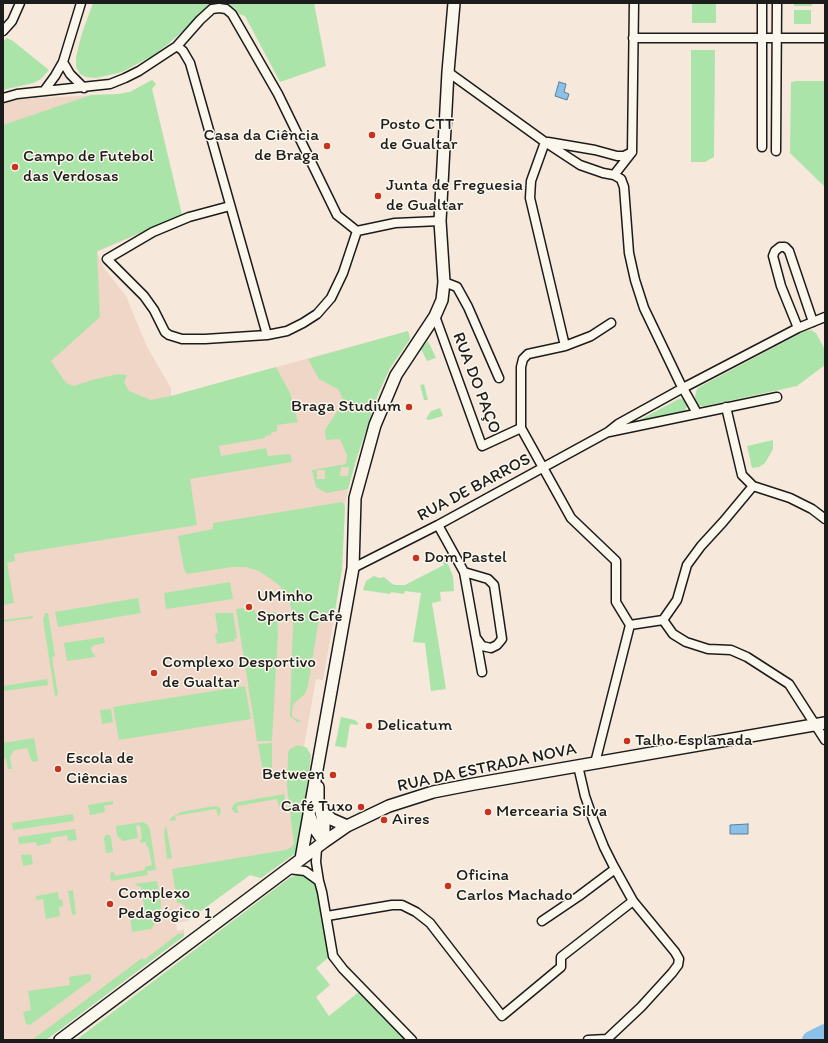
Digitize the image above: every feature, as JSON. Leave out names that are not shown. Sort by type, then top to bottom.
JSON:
[{"type":"street","points":[[3,30],[12,21],[20,3]]},
{"type":"street","points":[[44,92],[64,62],[81,3]]},
{"type":"street","points":[[301,859],[308,814],[318,770],[352,568],[355,498],[375,425],[396,375],[435,316],[442,300],[444,282],[440,221],[448,72],[454,3]]},
{"type":"street","points":[[614,175],[632,152],[634,3]]},
{"type":"street","points":[[762,3],[762,147]]},
{"type":"street","points":[[776,150],[777,3]]},
{"type":"street","points":[[3,98],[17,94],[110,84],[139,71],[177,46],[212,9],[226,9],[232,14],[278,94],[337,215],[357,231]]},
{"type":"street","points":[[633,38],[825,38]]},
{"type":"street","points":[[177,46],[183,51],[190,63],[267,335]]},
{"type":"street","points":[[64,62],[70,74],[84,88]]},
{"type":"street","points":[[448,72],[545,142],[580,165],[614,175],[621,179],[624,187],[629,253],[635,280],[644,308],[683,388],[697,413]]},
{"type":"street","points":[[545,142],[595,150],[617,156],[624,156],[632,152]]},
{"type":"street","points":[[545,142],[531,181],[530,198],[565,346]]},
{"type":"street","points":[[230,206],[189,217],[152,232],[107,259],[144,296],[154,310],[165,332],[169,335],[182,339],[267,335],[287,331],[303,323],[317,314],[331,298],[343,273],[357,231]]},
{"type":"street","points":[[357,231],[395,223],[440,221]]},
{"type":"street","points":[[795,329],[773,256],[775,251],[780,248],[785,247],[789,251],[813,322]]},
{"type":"street","points":[[444,282],[457,287],[468,306],[499,378]]},
{"type":"street","name":"RUA DO PAÇO","points":[[435,316],[482,446],[521,428]]},
{"type":"street","points":[[608,432],[618,424],[683,388],[795,329],[825,317]]},
{"type":"street","points":[[595,763],[630,625],[616,602],[616,561],[571,518],[521,428],[520,367],[523,359],[528,354],[565,346],[591,336],[611,323]]},
{"type":"street","points":[[608,432],[777,397]]},
{"type":"street","points":[[726,407],[742,475],[753,486],[790,498],[812,509],[825,519]]},
{"type":"street","name":"RUA DE BARROS","points":[[352,568],[438,525],[608,432]]},
{"type":"street","points":[[630,625],[663,620],[677,600],[687,565],[701,546],[753,486]]},
{"type":"street","points":[[438,525],[464,572],[482,672]]},
{"type":"street","points":[[464,572],[488,580],[494,585],[502,639],[492,648],[482,646],[476,638]]},
{"type":"street","points":[[663,620],[673,634],[686,642],[708,648],[731,650],[747,657],[789,684],[820,724],[825,740]]},
{"type":"street","name":"RUA DA ESTRADA NOVA","points":[[60,1040],[320,845],[348,826],[389,806],[411,798],[474,784],[820,724]]},
{"type":"street","points":[[578,766],[585,796],[594,822],[615,869],[632,901],[675,952],[679,960],[678,965],[672,973],[641,1007],[607,1039],[588,1040]]},
{"type":"street","points":[[318,770],[318,800],[324,824],[316,862],[327,916],[333,956],[343,969],[412,1040]]},
{"type":"street","points":[[321,808],[331,819],[348,826]]},
{"type":"street","points":[[308,814],[320,845]]},
{"type":"street","points":[[288,869],[305,871],[319,881]]},
{"type":"street","points":[[542,921],[615,869]]},
{"type":"street","points":[[327,916],[392,905],[402,905],[416,912],[430,923],[502,1016],[561,967],[561,957],[632,901]]},
{"type":"shaded area","points":[[152,80],[156,84],[152,89],[182,215],[97,252],[104,268],[126,296],[147,347],[171,388],[171,396],[408,331],[410,339],[390,368],[378,394],[348,489],[345,506],[342,569],[332,629],[323,680],[316,679],[304,746],[311,756],[297,852],[261,878],[250,875],[187,921],[176,923],[177,931],[184,929],[184,936],[46,1040],[3,1040],[3,103],[19,99],[119,94],[130,92]]},
{"type":"green space","points":[[93,3],[220,3],[206,10],[167,45],[152,56],[122,72],[96,78],[86,77],[80,74],[76,67],[76,57],[82,33]]},
{"type":"green space","points":[[226,3],[314,3],[326,66],[280,82],[245,16],[239,14],[235,8]]},
{"type":"green space","points":[[692,3],[716,3],[716,23],[692,23]]},
{"type":"green space","points":[[794,3],[812,3],[812,6],[794,6]]},
{"type":"green space","points":[[794,10],[811,10],[811,24],[794,24]]},
{"type":"green space","points":[[7,38],[13,41],[49,70],[41,79],[33,83],[3,90],[3,41]]},
{"type":"green space","points":[[691,50],[715,50],[714,157],[705,162],[691,162]]},
{"type":"green space","points":[[152,80],[156,84],[152,89],[182,215],[97,251],[100,317],[51,361],[66,383],[74,386],[118,374],[127,375],[124,382],[129,391],[151,400],[171,396],[276,367],[290,393],[298,422],[277,425],[277,431],[271,433],[271,435],[265,436],[265,438],[219,446],[221,456],[266,448],[268,456],[289,454],[292,462],[190,479],[197,525],[14,554],[15,561],[7,563],[14,603],[3,605],[3,125],[91,95],[130,92]]},
{"type":"green space","points":[[825,81],[825,187],[790,153],[791,82]]},
{"type":"green space","points":[[811,330],[816,333],[825,350],[825,365],[797,386],[705,406],[700,406],[697,402],[695,397],[696,392],[701,386],[805,331]]},
{"type":"green space","points":[[408,331],[410,339],[390,368],[378,394],[348,489],[327,493],[316,487],[312,470],[346,464],[347,455],[340,439],[326,440],[325,430],[338,410],[347,410],[339,390],[319,379],[308,359]],"holes":[[[341,467],[349,467],[348,476],[340,476]],[[317,470],[325,470],[325,479],[317,479]]]},
{"type":"green space","points":[[428,341],[436,358],[427,361],[421,349]]},
{"type":"green space","points":[[424,384],[428,400],[424,400],[420,385]]},
{"type":"green space","points":[[679,399],[684,399],[687,402],[687,407],[684,411],[634,423]]},
{"type":"green space","points":[[440,408],[443,416],[429,420],[426,419],[431,411]]},
{"type":"green space","points":[[773,440],[773,449],[765,463],[759,467],[752,468],[747,446]]},
{"type":"green space","points":[[342,502],[345,506],[342,569],[334,616],[320,619],[308,686],[305,694],[294,703],[292,710],[292,716],[301,721],[297,722],[290,716],[293,624],[292,611],[288,598],[280,586],[271,579],[259,571],[246,567],[232,567],[187,574],[184,569],[178,536],[213,529],[213,523]]},
{"type":"green space","points":[[444,555],[453,576],[454,591],[440,592],[441,601],[432,603],[446,689],[431,691],[425,643],[413,642],[421,593],[405,591],[404,594],[391,592],[390,594],[363,590],[366,581],[374,576],[379,578],[384,577],[395,585],[405,585],[444,565],[440,557]]},
{"type":"green space","points":[[230,582],[233,599],[166,609],[164,593]]},
{"type":"green space","points":[[138,598],[141,613],[58,627],[55,612]]},
{"type":"green space","points":[[244,608],[245,612],[255,610],[255,613],[276,612],[277,615],[278,633],[272,741],[257,741],[236,609]]},
{"type":"green space","points":[[45,613],[48,613],[55,656],[52,657],[58,695],[55,696],[43,620]]},
{"type":"green space","points":[[215,613],[233,613],[237,638],[234,639],[235,641],[217,644],[215,634],[218,633]]},
{"type":"green space","points":[[33,616],[33,618],[3,622],[3,620]]},
{"type":"green space","points":[[104,637],[105,643],[94,645],[91,648],[95,657],[67,661],[64,643]]},
{"type":"green space","points":[[47,679],[48,685],[3,691],[3,686]]},
{"type":"green space","points":[[245,686],[251,719],[119,740],[113,707]]},
{"type":"green space","points":[[111,709],[113,722],[102,724],[100,710]]},
{"type":"green space","points":[[341,717],[355,720],[358,723],[358,725],[350,724],[346,748],[335,746]]},
{"type":"green space","points":[[34,738],[38,761],[32,762],[27,748],[15,750],[10,756],[12,769],[8,769],[6,759],[3,759],[3,743]]},
{"type":"green space","points":[[272,743],[272,771],[270,774],[264,776],[258,744]]},
{"type":"green space","points":[[298,745],[307,748],[311,756],[297,852],[261,878],[250,875],[187,921],[185,906],[177,903],[172,869],[285,850],[294,844],[287,786],[288,753],[290,749]]},
{"type":"green space","points":[[284,794],[286,805],[279,806],[277,799],[237,806],[238,813],[235,813],[232,809],[233,805],[238,802]]},
{"type":"green space","points":[[113,801],[113,804],[104,806],[105,812],[90,815],[88,805]]},
{"type":"green space","points":[[215,806],[219,807],[221,810],[218,816],[216,809],[175,816],[176,820],[169,821],[172,817],[181,812]]},
{"type":"green space","points":[[73,814],[74,821],[13,830],[12,823]]},
{"type":"green space","points":[[143,822],[148,825],[150,830],[156,870],[147,871],[148,875],[111,881],[110,873],[114,872],[115,876],[145,870],[145,867],[152,865],[148,846],[146,846],[146,842],[141,843],[140,840],[142,839],[140,825],[136,826],[138,838],[123,841],[117,836],[116,826]]},
{"type":"green space","points":[[166,825],[172,858],[167,859],[164,832]]},
{"type":"green space","points":[[75,829],[77,840],[68,841],[67,835],[51,838],[51,843],[37,846],[36,842],[19,844],[18,837]]},
{"type":"green space","points":[[106,835],[111,837],[113,852],[106,853],[104,838]]},
{"type":"green space","points":[[31,854],[33,864],[23,866],[21,855]]},
{"type":"green space","points":[[300,875],[308,877],[318,885],[329,957],[316,968],[330,985],[316,997],[329,1016],[360,991],[407,1040],[76,1040],[288,879]]},
{"type":"green space","points":[[157,881],[161,903],[160,913],[156,922],[151,929],[132,932],[130,915],[138,914],[139,910],[144,905],[141,887],[134,884]]},
{"type":"green space","points":[[73,890],[76,914],[72,915],[68,891]]},
{"type":"green space","points":[[58,892],[59,900],[62,899],[63,906],[59,907],[60,916],[46,919],[43,899],[36,900],[36,896]]},
{"type":"green space","points":[[184,933],[184,936],[46,1040],[32,1040],[142,958],[144,960],[178,934]]},
{"type":"green space","points":[[87,974],[91,975],[91,980],[30,1025],[26,1024],[23,1012],[31,1010],[28,991],[70,985],[69,977]]},
{"type":"water","points":[[559,82],[566,84],[564,92],[569,94],[567,100],[555,96]]},
{"type":"water","points":[[748,824],[748,834],[730,834],[730,825]]},
{"type":"waterway","points":[[811,1040],[825,1033]]},
{"type":"place","name":"Posto CTT de Gualtar","points":[[372,135]]},
{"type":"place","name":"Casa da Ciência de Braga","points":[[327,146]]},
{"type":"place","name":"Campo de Futebol das Verdosas","points":[[15,167]]},
{"type":"place","name":"Junta de Freguesia de Gualtar","points":[[378,196]]},
{"type":"place","name":"Braga Studium","points":[[409,407]]},
{"type":"place","name":"Dom Pastel","points":[[416,558]]},
{"type":"place","name":"UMinho Sports Cafe","points":[[249,607]]},
{"type":"place","name":"Complexo Desportivo de Gualtar","points":[[154,673]]},
{"type":"place","name":"Delicatum","points":[[369,726]]},
{"type":"place","name":"Talho Esplanada","points":[[627,741]]},
{"type":"place","name":"Escola de Ciências","points":[[58,769]]},
{"type":"place","name":"Between","points":[[333,775]]},
{"type":"place","name":"Café Tuxo","points":[[361,807]]},
{"type":"place","name":"Mercearia Silva","points":[[488,812]]},
{"type":"place","name":"Aires","points":[[384,820]]},
{"type":"place","name":"Oficina Carlos Machado","points":[[448,886]]},
{"type":"place","name":"Complexo Pedagógico 1","points":[[110,904]]}]
